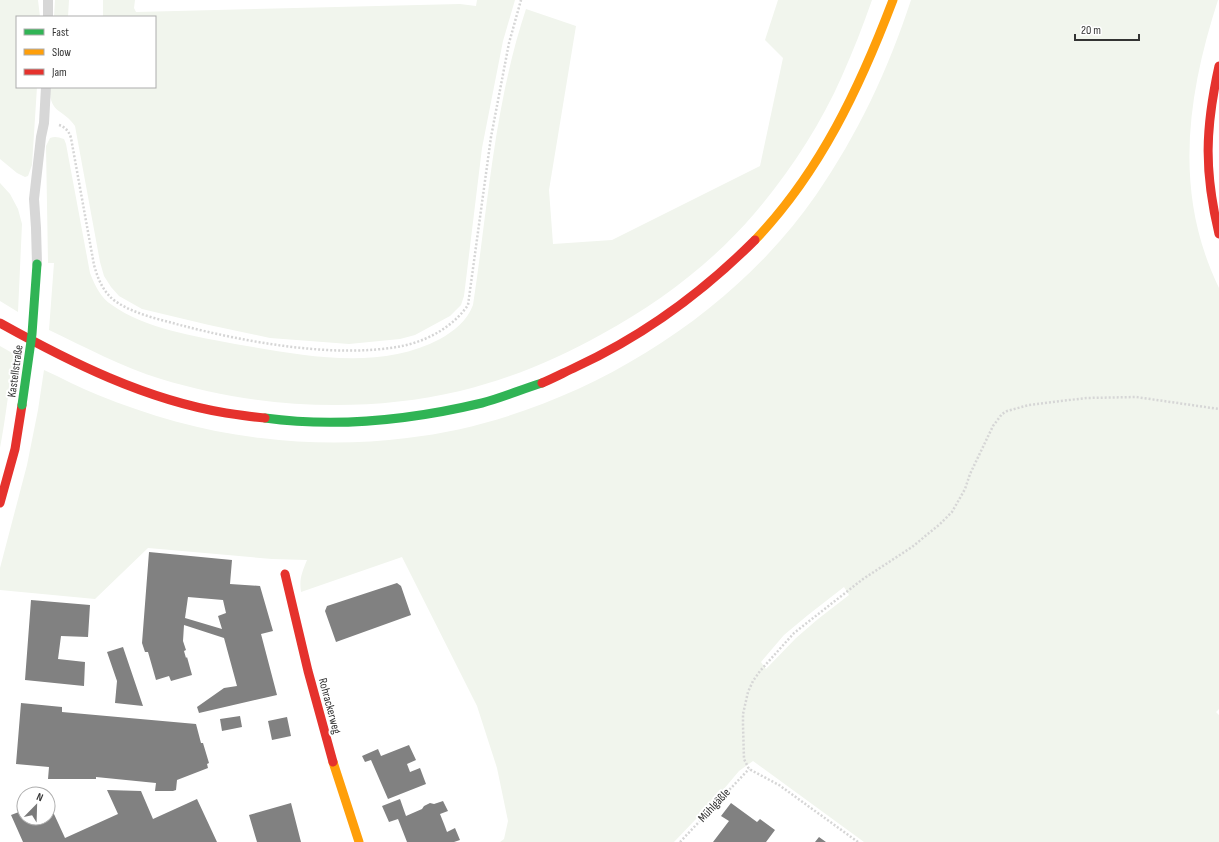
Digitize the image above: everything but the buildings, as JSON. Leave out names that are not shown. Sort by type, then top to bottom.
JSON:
[{"type":"main road","points":[[0,323],[52,352],[102,375],[145,392],[227,414],[268,420],[344,423],[427,416],[496,399],[532,388],[604,355],[663,320],[724,270],[756,239],[793,195],[829,140],[862,78],[893,0]]},
{"type":"main road","points":[[1219,66],[1206,142],[1208,186],[1212,209],[1219,234]]},
{"type":"main road","name":"Kastellstraße","points":[[0,503],[15,448],[28,367],[36,305],[37,264]]},
{"type":"main road","name":"Rohrackerweg","points":[[285,574],[308,671],[334,768],[359,842]]},
{"type":"lane","points":[[48,0],[48,16]]},
{"type":"lane","points":[[37,264],[34,199],[44,123],[46,88]]},
{"type":"path","points":[[44,123],[59,125],[64,127],[69,132],[94,265],[98,279],[105,291],[114,300],[124,306],[151,318],[206,332],[284,345],[334,350],[356,350],[387,348],[415,342],[446,327],[458,317],[468,305],[490,137],[509,43],[521,0]]},
{"type":"path","points":[[858,842],[779,785],[748,768],[744,759],[742,725],[743,714],[748,692],[760,671],[794,632],[863,579],[912,547],[952,512],[965,489],[970,474],[993,426],[1002,414],[1029,405],[1086,398],[1136,397],[1219,409]]},
{"type":"path","name":"Mühlgäßle","points":[[680,842],[748,768]]},
{"type":"shaded area","points":[[0,0],[38,0],[40,16],[16,16],[16,88],[37,88],[32,165],[28,176],[25,177],[17,173],[0,159]]},
{"type":"shaded area","points":[[55,0],[69,0],[68,16],[54,16]]},
{"type":"shaded area","points":[[103,0],[135,0],[134,8],[136,12],[460,4],[476,6],[477,0],[515,0],[503,41],[482,148],[464,296],[461,305],[450,316],[415,335],[400,339],[349,344],[270,338],[142,309],[119,296],[104,276],[100,262],[75,126],[54,106],[50,96],[50,88],[156,88],[156,16],[103,16]]},
{"type":"shaded area","points":[[778,0],[872,0],[842,76],[814,131],[791,166],[767,198],[738,232],[721,249],[684,281],[644,309],[585,343],[550,360],[497,381],[460,391],[423,398],[385,403],[348,405],[272,402],[197,389],[161,379],[118,363],[49,330],[54,263],[48,263],[46,146],[50,138],[57,137],[64,139],[66,144],[90,273],[99,291],[112,305],[125,313],[155,326],[235,344],[312,356],[339,358],[365,358],[391,355],[416,349],[445,336],[464,321],[473,305],[499,119],[515,45],[526,9],[576,26],[549,190],[553,244],[612,240],[760,166],[783,58],[765,40]]},
{"type":"shaded area","points":[[911,0],[1218,0],[1207,36],[1193,108],[1190,144],[1190,180],[1195,216],[1204,252],[1219,288],[1219,709],[1216,712],[1219,715],[1219,842],[864,842],[753,761],[739,771],[718,796],[674,842],[500,842],[504,839],[508,821],[497,768],[477,706],[402,557],[301,592],[300,587],[302,572],[307,560],[272,559],[148,548],[95,599],[0,590],[0,568],[27,465],[44,370],[98,395],[138,410],[178,422],[219,432],[279,440],[352,442],[407,438],[466,428],[525,411],[582,387],[637,358],[689,324],[737,285],[779,242],[816,195],[831,172],[871,101],[902,26]],"holes":[[[844,587],[849,595],[796,638],[766,669],[761,662],[784,635]]]},
{"type":"shaded area","points":[[0,183],[10,194],[18,209],[22,224],[18,312],[0,301]]},
{"type":"shaded area","points":[[0,346],[14,354],[0,448]]},
{"type":"traffic: fast","points":[[22,405],[32,334],[37,264]]},
{"type":"traffic: fast","points":[[265,418],[320,422],[374,421],[401,418],[482,403],[542,383]]},
{"type":"traffic: slow","points":[[755,240],[778,214],[819,157],[867,65],[893,0]]},
{"type":"traffic: slow","points":[[333,762],[359,842]]},
{"type":"traffic: jam","points":[[1219,66],[1211,110],[1208,150],[1211,190],[1219,234]]},
{"type":"traffic: jam","points":[[542,383],[601,355],[648,327],[693,295],[755,240]]},
{"type":"traffic: jam","points":[[0,323],[81,365],[138,389],[196,407],[250,417],[265,418]]},
{"type":"traffic: jam","points":[[0,503],[15,449],[22,405]]},
{"type":"traffic: jam","points":[[285,574],[308,671],[333,762]]}]
